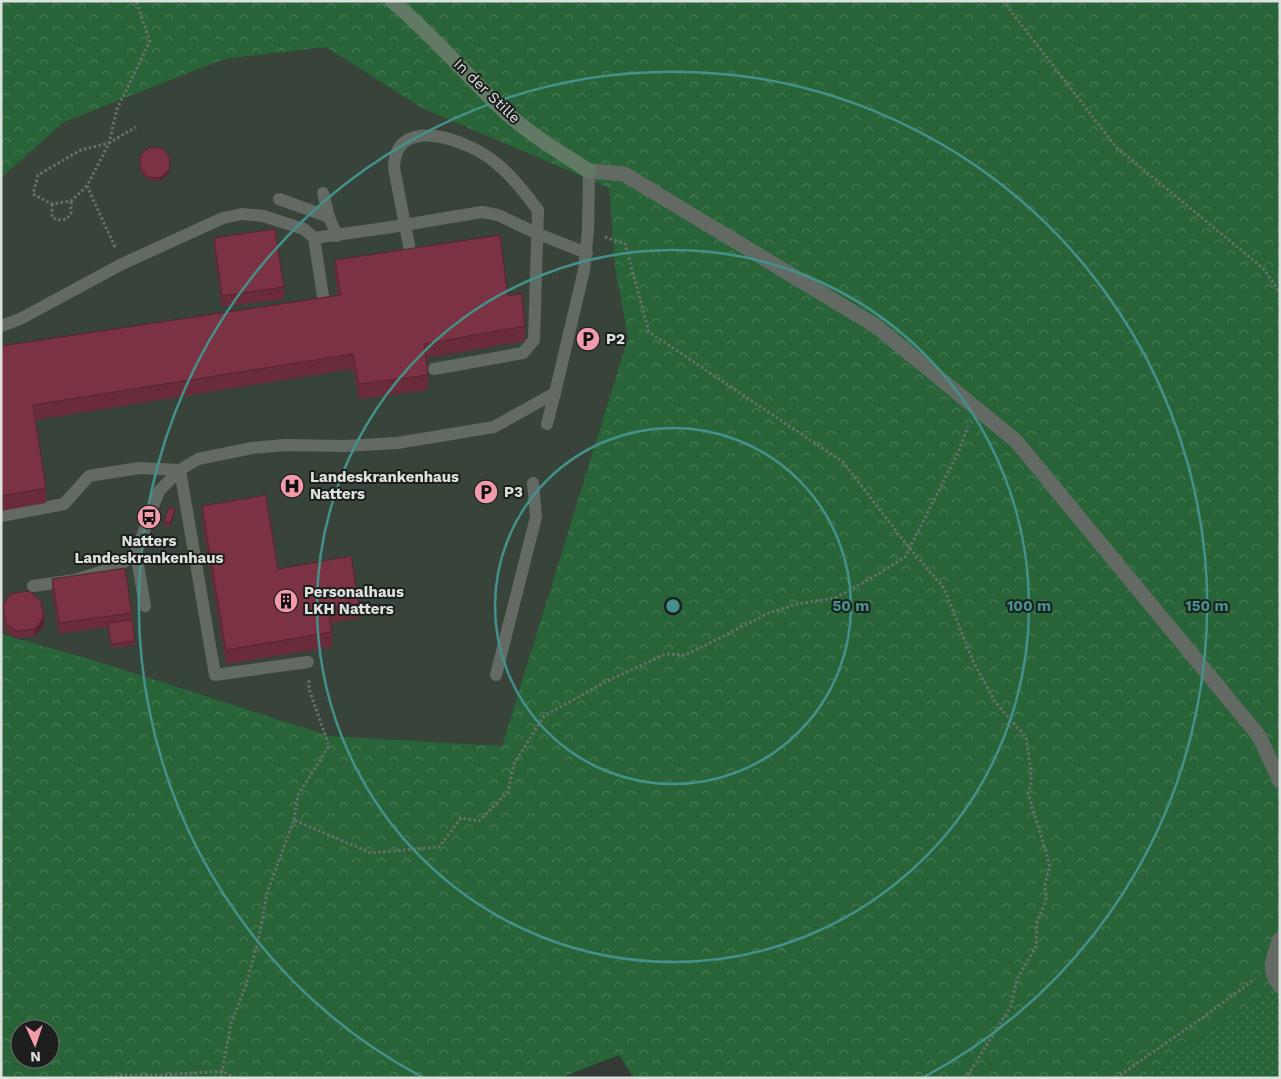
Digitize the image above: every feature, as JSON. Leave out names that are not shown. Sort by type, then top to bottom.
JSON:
[{"type":"street","name":"In der Stille","points":[[392,1],[435,38],[503,110],[530,133],[589,171]]},
{"type":"street","points":[[589,171],[624,174],[876,326],[1016,441],[1259,736],[1280,781]]},
{"type":"street","points":[[1280,939],[1271,965],[1275,981],[1280,986]]},
{"type":"lane","points":[[411,256],[394,161],[402,145],[416,137],[436,136],[476,149],[496,163],[518,185],[538,210],[534,340],[523,353],[434,369]]},
{"type":"lane","points":[[547,424],[587,253],[589,171]]},
{"type":"lane","points":[[322,193],[329,217],[338,236]]},
{"type":"lane","points":[[279,199],[329,217]]},
{"type":"lane","points":[[314,238],[392,228],[482,212],[498,215],[538,234],[587,253]]},
{"type":"lane","points":[[1,326],[20,319],[122,264],[223,218],[242,214],[263,216],[304,229],[314,238],[323,296]]},
{"type":"lane","points":[[145,606],[136,553],[159,491],[180,470],[198,459],[252,448],[285,445],[344,446],[397,442],[494,427],[555,393]]},
{"type":"lane","points":[[1,516],[64,504],[89,476],[139,468],[180,470]]},
{"type":"lane","points":[[180,470],[216,675],[308,662]]},
{"type":"lane","points":[[496,675],[536,516],[533,483]]},
{"type":"lane","points":[[33,586],[76,580],[119,566],[136,553]]},
{"type":"path","points":[[136,1],[150,41],[117,110],[109,143],[88,186],[71,201],[52,204],[33,194],[38,176],[81,150],[109,143],[136,127]]},
{"type":"path","points":[[1003,1],[1116,147],[1264,269],[1280,294]]},
{"type":"path","points":[[88,186],[122,264]]},
{"type":"path","points":[[52,204],[52,217],[57,220],[67,219],[70,213],[71,201]]},
{"type":"path","points":[[588,232],[626,244],[649,332],[843,462],[910,549],[944,588],[973,661],[995,702],[1026,738],[1032,772],[1028,793],[1050,866],[1045,884],[1046,901],[1037,921],[1036,947],[1017,979],[1011,1006],[966,1078]]},
{"type":"path","points":[[294,820],[371,853],[439,847],[461,818],[479,821],[508,792],[514,764],[544,716],[607,681],[666,654],[686,655],[769,613],[798,604],[835,598],[870,580],[905,558],[958,453],[975,407]]},
{"type":"path","points":[[221,1078],[231,1023],[245,988],[258,942],[267,893],[294,820],[298,795],[329,746],[309,689],[308,662]]},
{"type":"path","points":[[1116,1078],[1202,1018],[1271,965]]},
{"type":"path","points":[[100,1078],[125,1075],[164,1075],[222,1071],[236,1078]]},
{"type":"shaded area","name":"Landeskrankenhaus Natters","points":[[326,47],[422,108],[609,188],[615,267],[628,338],[502,746],[330,736],[99,662],[1,634],[1,178],[64,122],[224,59]]},
{"type":"green space","points":[[1,1],[1280,1],[1280,965],[1265,994],[1142,1078],[634,1078],[619,1055],[560,1078],[1,1078],[1,634],[99,662],[330,736],[502,746],[628,338],[615,267],[609,188],[422,108],[326,47],[224,59],[64,122],[1,178]]},
{"type":"green space","points":[[1280,965],[1280,1078],[1142,1078],[1265,994]]},
{"type":"building","points":[[150,147],[162,148],[170,157],[169,170],[160,178],[148,177],[140,168],[140,155]]},
{"type":"building","points":[[275,229],[284,287],[222,296],[214,238]]},
{"type":"building","points":[[500,235],[508,296],[522,293],[525,326],[424,344],[428,375],[359,384],[353,354],[33,405],[46,488],[1,496],[1,346],[341,295],[335,260]]},
{"type":"building","name":"Personalhaus LKH Natters","points":[[266,495],[278,569],[351,556],[359,604],[328,609],[332,632],[226,650],[202,506]]},
{"type":"building","points":[[169,507],[175,509],[170,523],[164,521]]},
{"type":"building","points":[[125,568],[132,613],[59,623],[52,579]]},
{"type":"building","points":[[29,591],[41,601],[44,617],[35,629],[16,631],[6,623],[3,605],[10,594]]},
{"type":"building","points":[[132,620],[135,641],[111,644],[108,623]]},
{"type":"place","name":"P2","points":[[588,339]]},
{"type":"place","name":"Landeskrankenhaus Natters","points":[[292,486]]},
{"type":"place","name":"P3","points":[[486,492]]},
{"type":"place","name":"Natters Landeskrankenhaus","points":[[149,517]]},
{"type":"place","name":"Personalhaus LKH Natters","points":[[286,601]]}]
